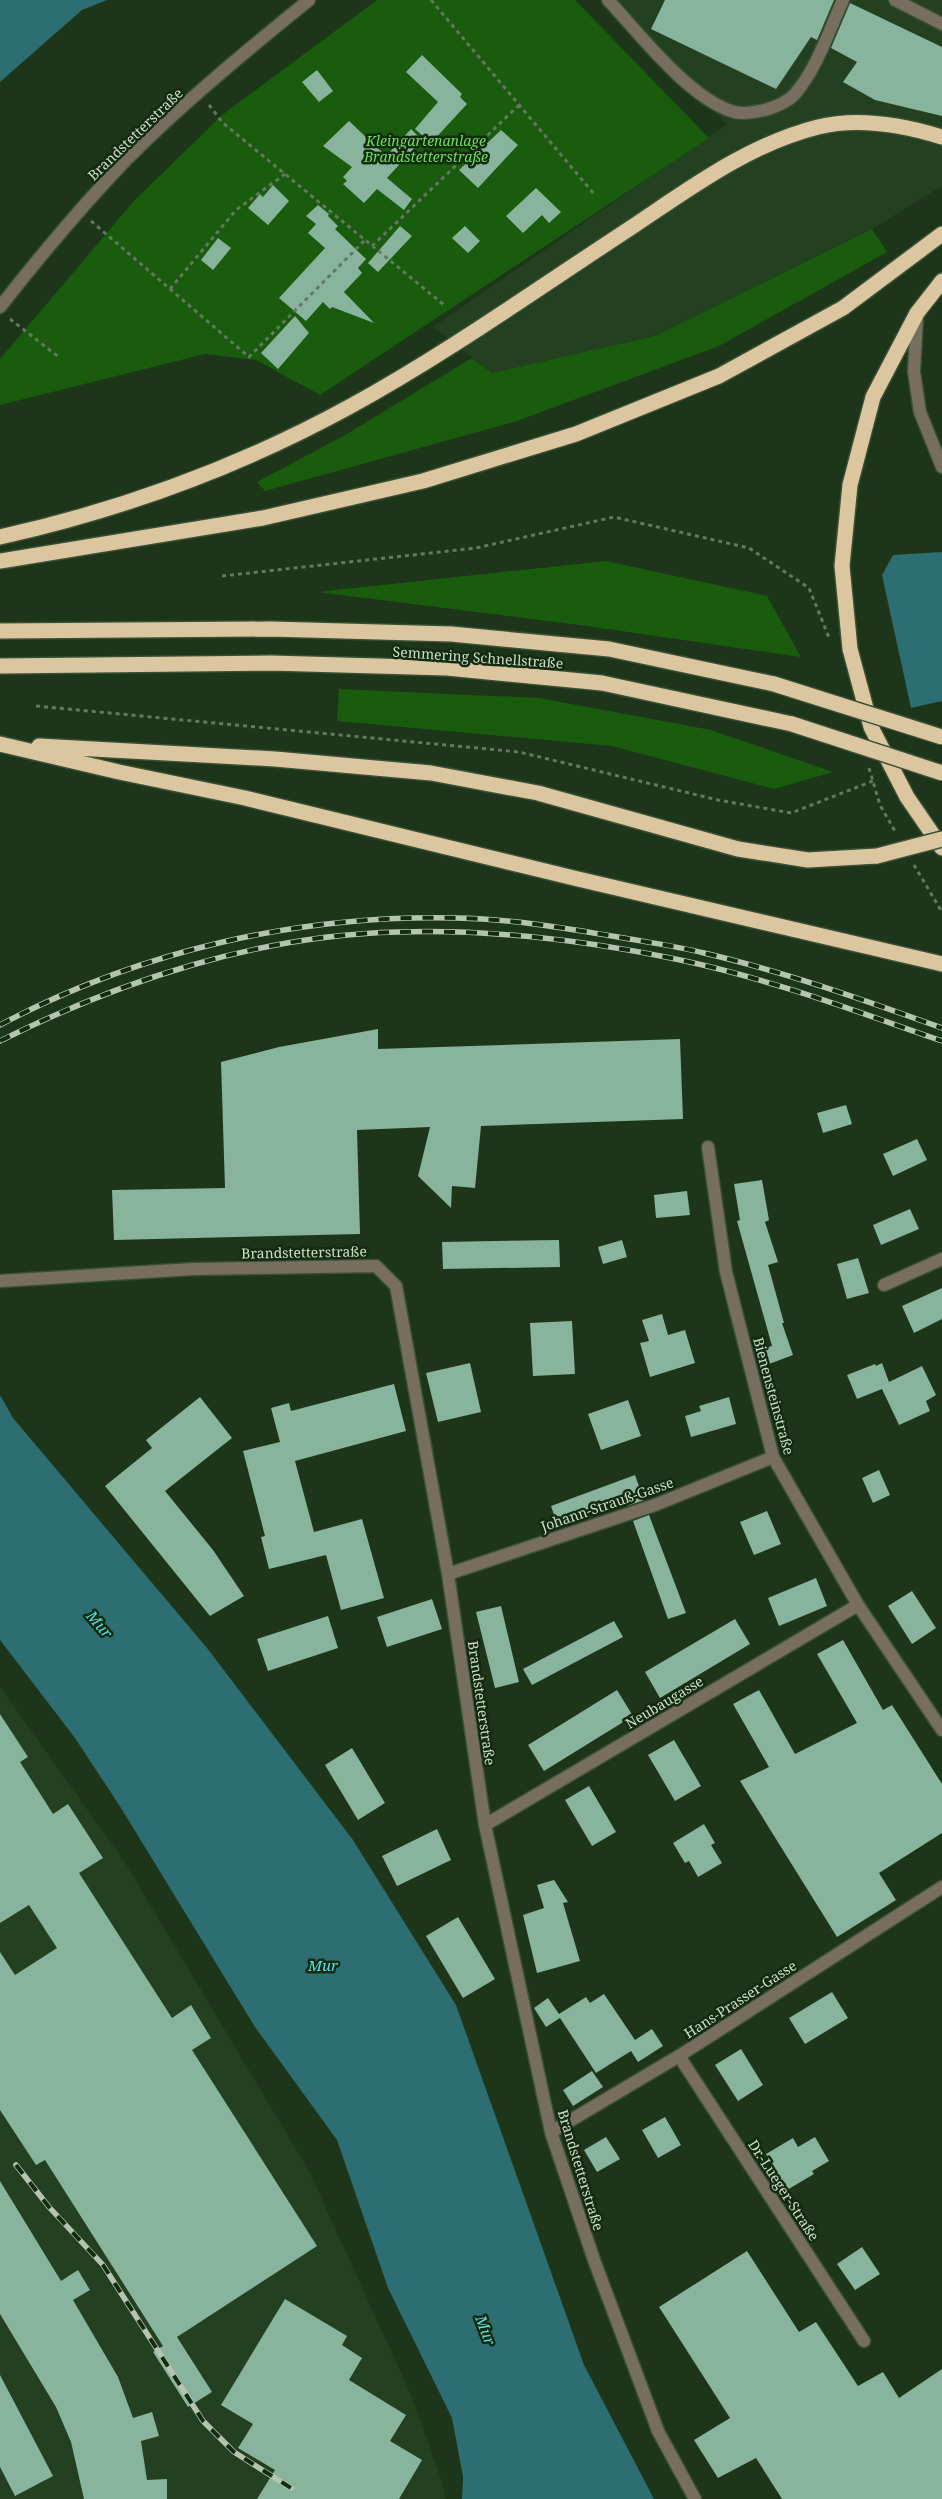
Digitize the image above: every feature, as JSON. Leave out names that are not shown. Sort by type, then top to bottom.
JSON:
[{"type":"highway","points":[[3,536],[116,505],[236,462],[348,408],[422,364],[754,149],[821,126],[855,123],[888,124],[942,137]]},
{"type":"highway","points":[[4,561],[262,518],[423,481],[576,434],[727,371],[843,308],[942,234]]},
{"type":"highway","points":[[942,282],[917,313],[873,398],[850,485],[842,566],[850,649],[871,727],[907,797],[942,848]]},
{"type":"highway","name":"Semmering Schnellstraße","points":[[4,631],[271,628],[451,634],[609,650],[774,684],[942,737]]},
{"type":"highway","name":"Semmering Schnellstraße","points":[[4,666],[271,663],[447,668],[602,683],[792,724],[942,773]]},
{"type":"highway","points":[[0,744],[275,759],[431,773],[538,793],[738,849],[808,860],[877,856],[942,839]]},
{"type":"highway","points":[[0,744],[119,772],[245,798],[578,880],[942,964]]},
{"type":"street","name":"Brandstetterstraße","points":[[4,312],[79,211],[128,159],[238,58],[309,0]]},
{"type":"street","points":[[608,0],[672,69],[707,99],[732,112],[750,113],[779,106],[794,96],[807,77],[843,0]]},
{"type":"street","points":[[895,0],[942,24]]},
{"type":"street","points":[[917,313],[914,372],[920,412],[942,467]]},
{"type":"street","name":"Bienensteinstraße","points":[[708,1147],[726,1272],[773,1457],[858,1605],[942,1730]]},
{"type":"street","points":[[884,1285],[942,1259]]},
{"type":"street","name":"Brandstetterstraße","points":[[0,1281],[193,1269],[376,1266],[396,1286],[448,1574],[485,1825],[551,2132],[594,2260],[658,2432],[695,2499]]},
{"type":"street","name":"Johann-Strauß-Gasse","points":[[448,1574],[655,1505],[773,1457]]},
{"type":"street","name":"Neubaugasse","points":[[485,1825],[858,1605]]},
{"type":"street","name":"Hans-Prasser-Gasse","points":[[551,2132],[679,2056],[942,1888]]},
{"type":"street","name":"Dr.-Lueger-Straße","points":[[679,2056],[864,2341]]},
{"type":"path","points":[[430,0],[594,194]]},
{"type":"path","points":[[200,93],[223,123],[444,305]]},
{"type":"path","points":[[372,246],[519,105]]},
{"type":"path","points":[[170,289],[236,210],[285,174]]},
{"type":"path","points":[[79,211],[249,357],[365,240]]},
{"type":"path","points":[[4,312],[60,358]]},
{"type":"path","points":[[222,576],[476,548],[614,517],[749,548],[809,588],[832,646]]},
{"type":"path","points":[[36,706],[519,752],[718,800],[791,813],[873,781]]},
{"type":"path","points":[[867,763],[880,805],[899,839]]},
{"type":"path","points":[[909,856],[942,912]]},
{"type":"shaded area","points":[[602,0],[942,0],[942,186],[872,229],[655,336],[492,373],[433,327],[727,124]]},
{"type":"shaded area","points":[[0,1687],[126,1864],[309,2171],[412,2397],[442,2482],[445,2499],[0,2499]]},
{"type":"green space","name":"Kleingartenanlage Brandstetterstraße","points":[[377,0],[575,0],[709,138],[320,395],[256,360],[205,354],[0,405],[0,359],[133,202],[222,115]]},
{"type":"green space","points":[[872,229],[887,252],[719,346],[517,421],[265,491],[257,482],[345,435],[472,358],[492,373],[655,336]]},
{"type":"green space","points":[[606,561],[767,596],[801,657],[587,626],[317,592]]},
{"type":"green space","points":[[339,689],[539,698],[711,730],[833,772],[774,789],[612,746],[337,721]]},
{"type":"water","points":[[0,0],[107,0],[82,10],[0,82]]},
{"type":"water","points":[[942,552],[942,701],[911,708],[882,575],[893,555]]},
{"type":"water","name":"Mur","points":[[0,1395],[13,1418],[207,1648],[353,1840],[456,2005],[584,2365],[654,2499],[462,2499],[463,2477],[452,2418],[388,2288],[337,2140],[255,2027],[121,1808],[75,1738],[0,1640]]},
{"type":"building","points":[[665,0],[834,0],[817,40],[811,37],[776,89],[651,29]]},
{"type":"building","points":[[850,3],[942,47],[942,116],[875,100],[843,82],[857,62],[831,48]]},
{"type":"building","points":[[422,55],[462,94],[460,97],[467,104],[431,143],[415,129],[438,102],[406,72]]},
{"type":"building","points":[[317,70],[333,91],[319,102],[302,82]]},
{"type":"building","points":[[349,121],[386,156],[411,129],[422,140],[387,178],[412,199],[404,210],[377,189],[364,203],[343,184],[347,181],[343,177],[352,167],[323,146]]},
{"type":"building","points":[[501,130],[518,145],[478,188],[459,170]]},
{"type":"building","points":[[273,185],[289,201],[268,225],[248,208],[260,194],[263,197]]},
{"type":"building","points":[[536,188],[561,212],[549,223],[542,215],[523,233],[506,216]]},
{"type":"building","points":[[318,205],[329,214],[328,216],[338,226],[335,229],[366,259],[358,268],[362,273],[344,292],[374,323],[332,307],[330,309],[323,302],[306,321],[279,298],[325,248],[308,233],[316,224],[306,216]]},
{"type":"building","points":[[400,226],[412,236],[378,272],[368,263]]},
{"type":"building","points":[[465,226],[480,241],[468,253],[452,238]]},
{"type":"building","points":[[218,238],[231,248],[213,270],[201,260]]},
{"type":"building","points":[[295,316],[309,333],[278,369],[261,353]]},
{"type":"building","points":[[378,1029],[378,1049],[680,1039],[683,1119],[481,1126],[475,1188],[452,1186],[451,1208],[418,1176],[430,1127],[357,1130],[360,1234],[114,1240],[112,1190],[225,1188],[221,1062],[279,1047]]},
{"type":"building","points":[[846,1105],[852,1124],[823,1133],[817,1113]]},
{"type":"building","points":[[917,1139],[927,1160],[893,1176],[883,1154]]},
{"type":"building","points":[[762,1180],[769,1220],[765,1222],[778,1262],[768,1265],[784,1323],[782,1323],[793,1355],[769,1364],[764,1348],[772,1346],[737,1221],[740,1220],[734,1184]]},
{"type":"building","points":[[687,1191],[690,1215],[656,1218],[654,1195]]},
{"type":"building","points":[[910,1209],[919,1229],[881,1245],[873,1225]]},
{"type":"building","points":[[559,1240],[560,1267],[443,1269],[442,1242]]},
{"type":"building","points":[[622,1240],[627,1257],[603,1264],[598,1247]]},
{"type":"building","points":[[858,1258],[869,1293],[847,1299],[837,1264]]},
{"type":"building","points":[[942,1288],[942,1319],[914,1333],[902,1306]]},
{"type":"building","points":[[662,1314],[668,1335],[685,1330],[695,1363],[650,1377],[640,1343],[649,1341],[642,1320]]},
{"type":"building","points":[[572,1321],[575,1374],[533,1376],[530,1323]]},
{"type":"building","points":[[470,1363],[481,1412],[438,1422],[426,1373]]},
{"type":"building","points":[[882,1363],[889,1382],[922,1366],[936,1395],[926,1401],[930,1411],[899,1425],[882,1389],[857,1399],[847,1375]]},
{"type":"building","points":[[394,1384],[406,1431],[295,1461],[314,1532],[362,1519],[384,1598],[341,1610],[326,1555],[269,1569],[261,1537],[265,1536],[243,1451],[280,1442],[271,1408],[289,1403],[291,1411]]},
{"type":"building","points":[[200,1397],[232,1438],[165,1491],[213,1550],[244,1596],[210,1616],[105,1486],[152,1448],[146,1440]]},
{"type":"building","points":[[729,1397],[736,1424],[691,1437],[685,1416],[701,1411],[699,1406]]},
{"type":"building","points":[[628,1400],[641,1436],[601,1450],[588,1414]]},
{"type":"building","points":[[879,1470],[890,1495],[873,1503],[862,1478]]},
{"type":"building","points":[[635,1475],[644,1500],[627,1506],[625,1501],[558,1526],[551,1506]]},
{"type":"building","points":[[767,1511],[781,1544],[754,1555],[740,1522]]},
{"type":"building","points":[[649,1515],[686,1613],[668,1619],[633,1521]]},
{"type":"building","points":[[816,1578],[827,1606],[779,1626],[768,1598]]},
{"type":"building","points":[[912,1591],[936,1628],[912,1644],[888,1606]]},
{"type":"building","points":[[432,1599],[442,1629],[387,1647],[377,1617]]},
{"type":"building","points":[[501,1606],[519,1682],[495,1688],[476,1612]]},
{"type":"building","points":[[328,1616],[338,1648],[268,1671],[257,1639]]},
{"type":"building","points":[[735,1619],[750,1644],[660,1698],[645,1672]]},
{"type":"building","points":[[614,1621],[623,1637],[532,1685],[523,1669]]},
{"type":"building","points":[[843,1640],[883,1710],[892,1705],[942,1784],[942,1833],[879,1873],[896,1900],[837,1937],[740,1781],[769,1767],[733,1704],[759,1690],[795,1754],[857,1723],[817,1654]]},
{"type":"building","points":[[617,1690],[633,1716],[544,1771],[528,1745]]},
{"type":"building","points":[[0,1714],[28,1757],[20,1762],[53,1814],[68,1804],[103,1858],[79,1873],[172,2018],[191,2005],[211,2038],[192,2050],[317,2246],[177,2337],[212,2392],[188,2407],[153,2352],[163,2346],[45,2160],[36,2165],[0,2110],[0,1952],[15,1975],[57,1948],[29,1905],[0,1923]]},
{"type":"building","points":[[674,1740],[701,1786],[675,1801],[648,1755]]},
{"type":"building","points":[[352,1748],[385,1803],[358,1820],[325,1765]]},
{"type":"building","points":[[589,1786],[616,1832],[592,1846],[565,1800]]},
{"type":"building","points":[[704,1824],[715,1843],[711,1845],[722,1863],[698,1877],[689,1861],[685,1863],[673,1843]]},
{"type":"building","points":[[437,1829],[451,1860],[397,1886],[382,1856]]},
{"type":"building","points":[[554,1880],[568,1902],[563,1903],[580,1961],[537,1973],[523,1915],[544,1908],[537,1885]]},
{"type":"building","points":[[458,1917],[495,1979],[463,1998],[426,1936]]},
{"type":"building","points":[[832,1992],[848,2018],[805,2044],[789,2018]]},
{"type":"building","points":[[604,1994],[635,2040],[652,2029],[663,2046],[638,2062],[631,2051],[596,2073],[560,2018],[546,2027],[534,2008],[548,1998],[559,2014],[586,1997],[590,2003]]},
{"type":"building","points":[[741,2049],[763,2085],[738,2101],[715,2065]]},
{"type":"building","points":[[592,2071],[603,2087],[573,2106],[563,2090]]},
{"type":"building","points":[[665,2117],[681,2145],[658,2158],[642,2130]]},
{"type":"building","points":[[606,2137],[620,2159],[597,2172],[584,2150]]},
{"type":"building","points":[[815,2137],[829,2161],[812,2171],[814,2174],[787,2190],[766,2154],[793,2138],[798,2147]]},
{"type":"building","points":[[0,2181],[61,2281],[78,2270],[90,2290],[73,2300],[118,2377],[133,2418],[152,2412],[159,2436],[141,2441],[147,2480],[167,2479],[167,2499],[84,2499],[71,2442],[56,2407],[0,2314]]},
{"type":"building","points":[[862,2247],[880,2274],[855,2290],[837,2264]]},
{"type":"building","points":[[747,2251],[799,2332],[816,2322],[858,2386],[883,2372],[899,2398],[942,2369],[942,2499],[782,2499],[756,2458],[718,2478],[694,2440],[730,2418],[659,2307]]},
{"type":"building","points":[[285,2299],[347,2336],[342,2345],[362,2358],[349,2380],[406,2415],[390,2441],[422,2460],[399,2499],[257,2499],[275,2470],[238,2448],[253,2424],[221,2405]]},
{"type":"building","points":[[0,2375],[53,2476],[15,2496],[0,2467]]},
{"type":"railway","points":[[0,1025],[53,999],[108,976],[222,942],[280,931],[339,923],[398,918],[457,918],[538,925],[661,944],[693,951],[794,978],[942,1028]]},
{"type":"railway","points":[[0,1041],[94,999],[143,980],[193,965],[295,942],[346,935],[398,932],[470,932],[542,938],[578,942],[685,961],[783,987],[942,1041]]},
{"type":"railway","points":[[16,2165],[49,2207],[103,2265],[203,2421],[234,2452],[291,2488]]}]
